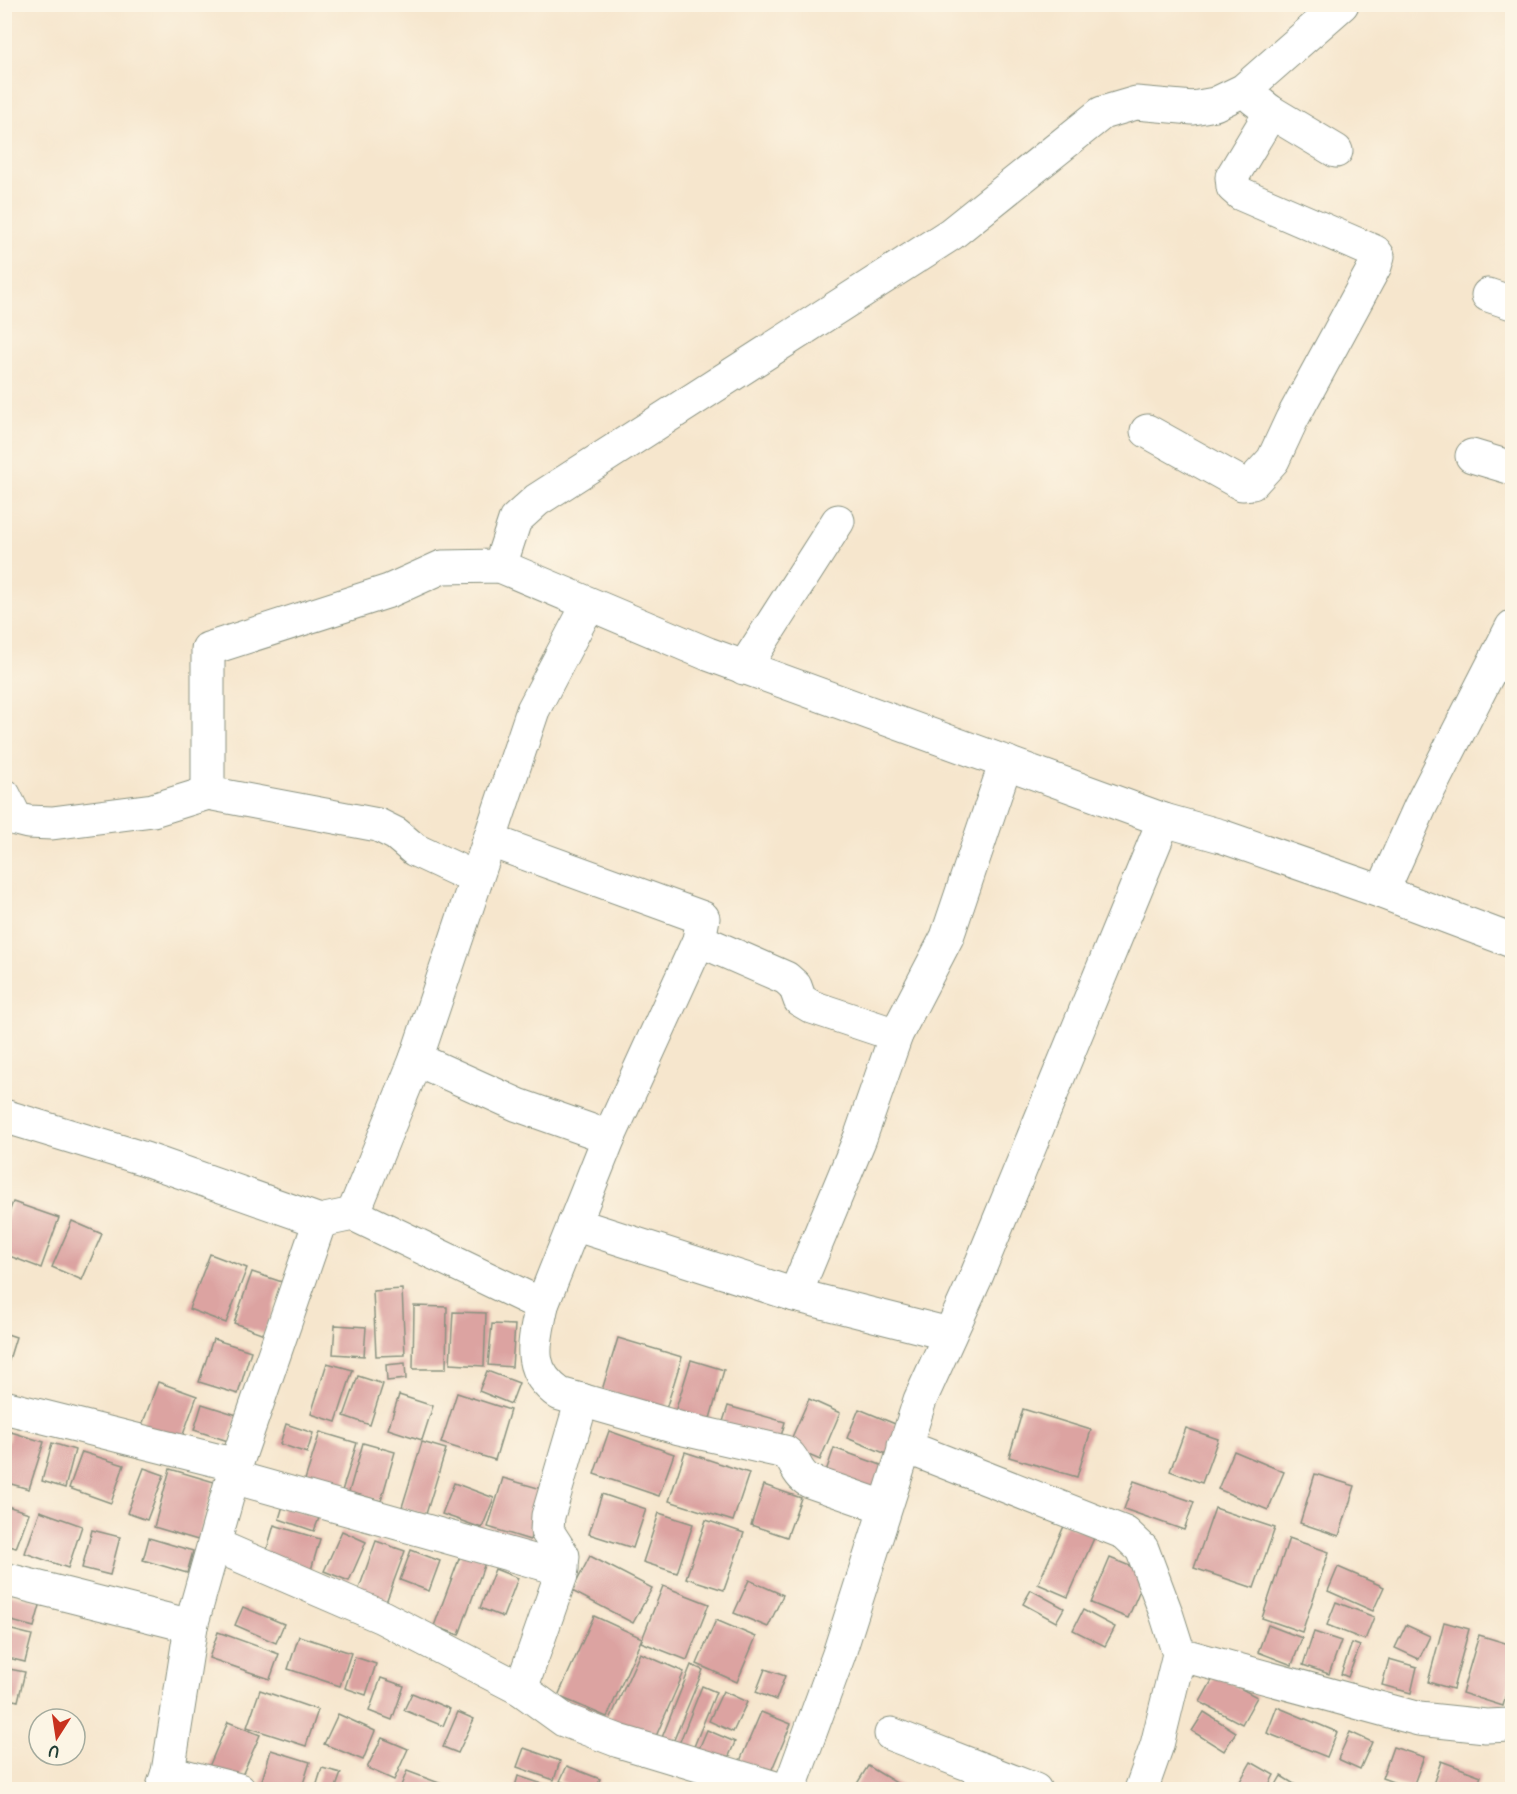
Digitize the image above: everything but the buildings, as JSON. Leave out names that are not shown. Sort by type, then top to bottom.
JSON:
[{"type":"street","points":[[500,567],[515,520],[537,500],[951,234],[1102,113],[1136,103],[1193,108],[1215,104],[1244,90],[1342,4]]},
{"type":"street","points":[[1244,90],[1271,112],[1336,151]]},
{"type":"street","points":[[1147,431],[1242,484],[1252,483],[1273,460],[1292,419],[1375,266],[1378,256],[1375,252],[1241,194],[1233,187],[1232,177],[1271,112]]},
{"type":"street","points":[[1472,456],[1512,468]]},
{"type":"street","points":[[744,668],[838,521]]},
{"type":"street","points":[[208,793],[208,648],[389,591],[442,567],[500,567],[744,668],[1164,820],[1221,836],[1382,892],[1512,941]]},
{"type":"street","points":[[353,1214],[416,1059],[476,878],[491,841],[502,798],[533,710],[588,605]]},
{"type":"street","points":[[1382,892],[1420,807],[1512,627]]},
{"type":"street","points":[[795,1295],[860,1138],[896,1035],[947,937],[1006,762]]},
{"type":"street","points":[[4,795],[16,819],[51,823],[153,810],[208,793],[378,825],[396,834],[415,850],[476,878]]},
{"type":"street","points":[[789,1790],[839,1654],[904,1446],[1164,820]]},
{"type":"street","points":[[491,841],[703,918],[699,940],[609,1137],[542,1305],[533,1354],[538,1372],[548,1386],[560,1394],[679,1428],[785,1452],[790,1455],[800,1476],[884,1507]]},
{"type":"street","points":[[699,940],[786,978],[795,986],[800,1000],[812,1006],[896,1035]]},
{"type":"street","points":[[416,1059],[518,1105],[609,1137]]},
{"type":"street","points":[[4,1116],[145,1160],[320,1221],[353,1214],[542,1305]]},
{"type":"street","points":[[239,1790],[165,1781],[191,1626],[235,1471],[320,1221]]},
{"type":"street","points":[[574,1224],[795,1295],[949,1334]]},
{"type":"street","points":[[521,1689],[562,1569],[563,1556],[547,1531],[548,1516],[582,1400]]},
{"type":"street","points":[[4,1407],[235,1471],[562,1569]]},
{"type":"street","points":[[904,1446],[1125,1533],[1142,1550],[1179,1654],[1157,1745],[1142,1790]]},
{"type":"street","points":[[214,1545],[382,1617],[521,1689],[564,1720],[619,1741],[782,1790]]},
{"type":"street","points":[[4,1579],[191,1626]]},
{"type":"street","points":[[1179,1654],[1419,1719],[1486,1726],[1512,1725]]},
{"type":"street","points":[[891,1734],[1035,1790]]}]
